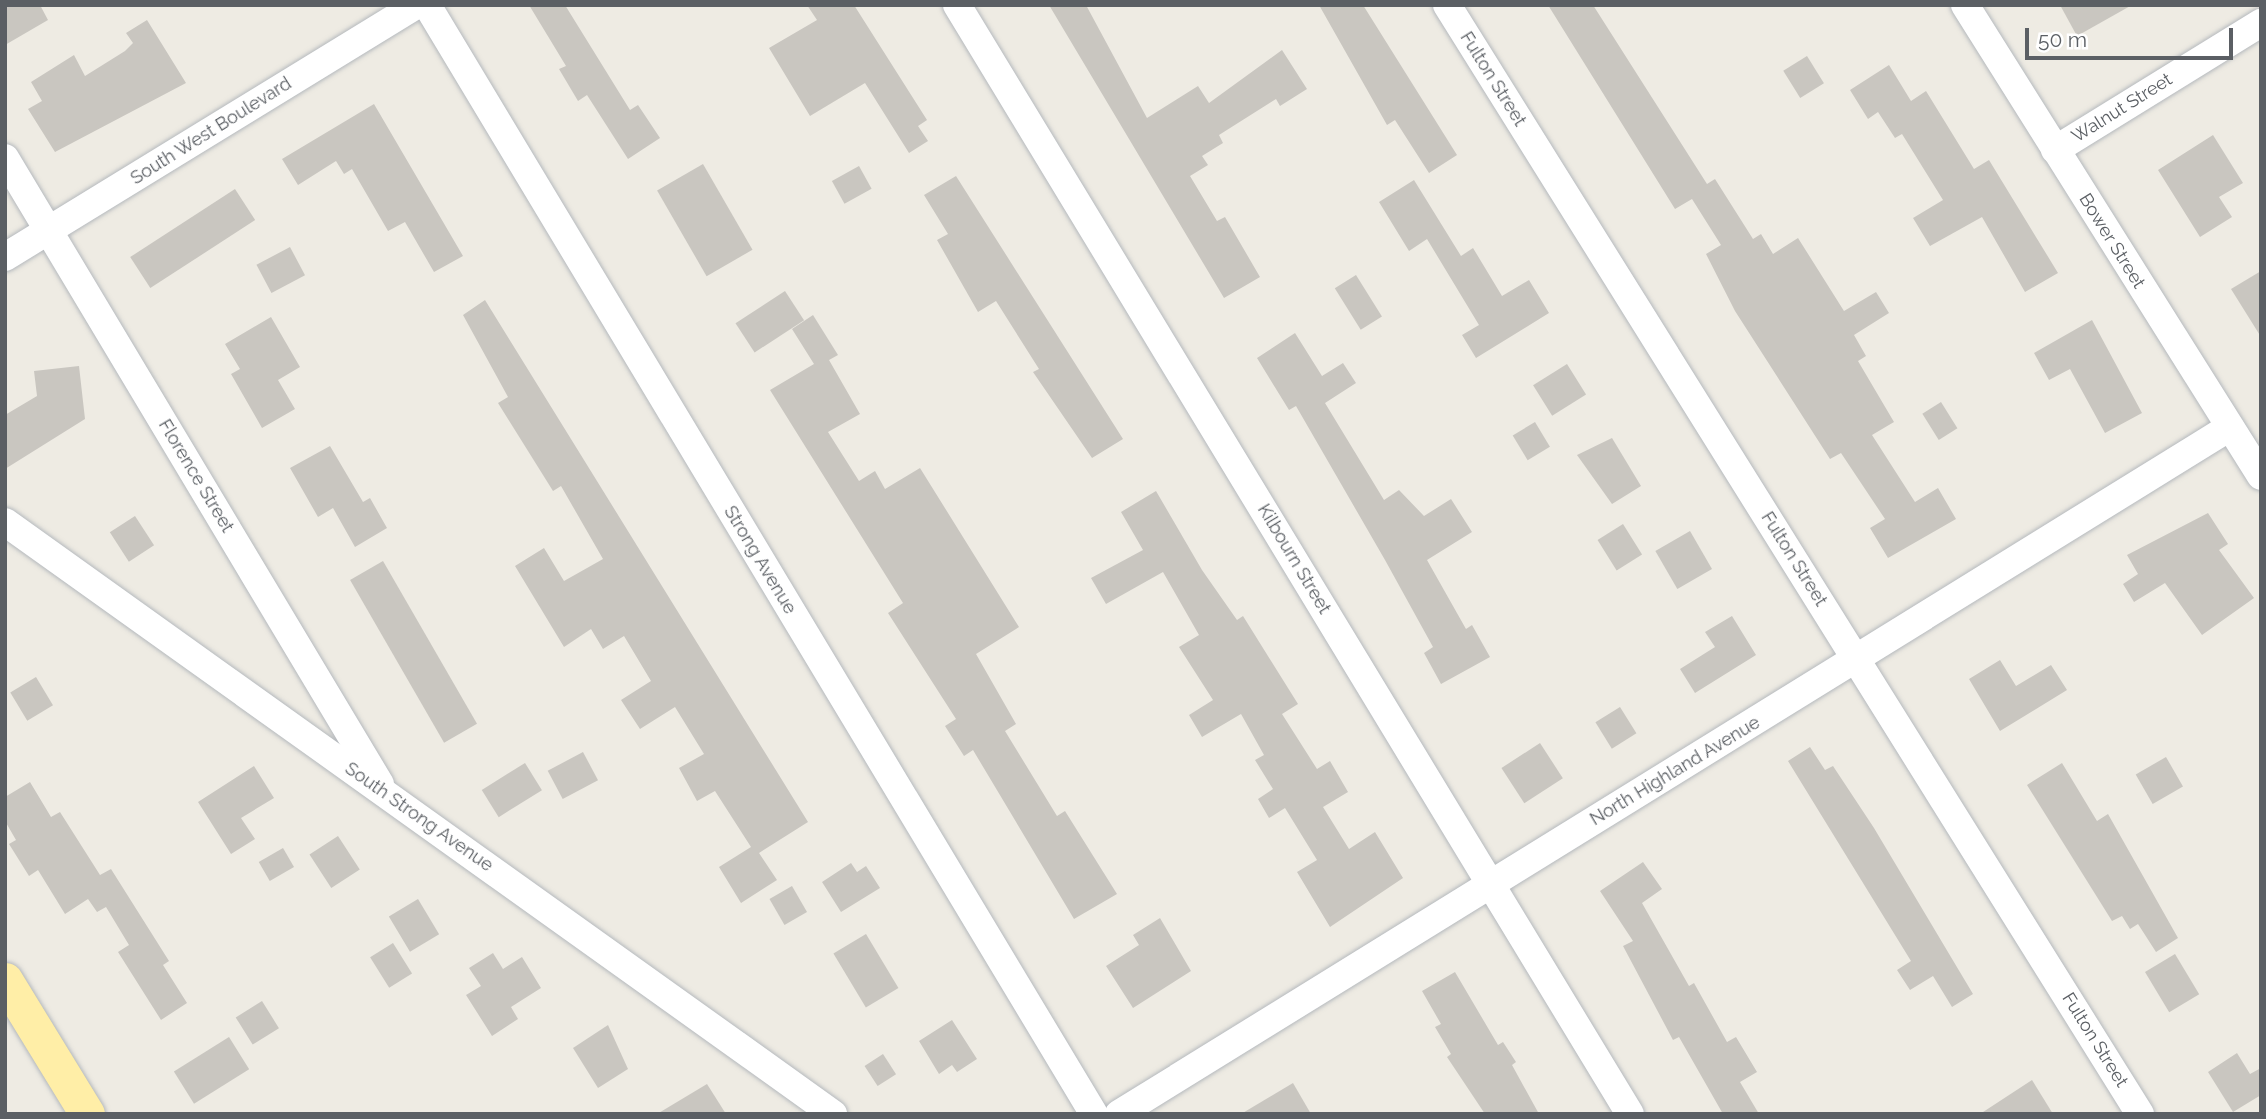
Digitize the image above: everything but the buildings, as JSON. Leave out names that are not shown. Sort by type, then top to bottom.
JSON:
[{"type":"main road","points":[[5,980],[87,1114]]},
{"type":"street","name":"South West Boulevard","points":[[5,257],[417,5]]},
{"type":"street","name":"Strong Avenue","points":[[427,5],[1094,1114]]},
{"type":"street","name":"Kilbourn Street","points":[[957,5],[1630,1114]]},
{"type":"street","name":"Fulton Street","points":[[1447,5],[2140,1114]]},
{"type":"street","name":"Bower Street","points":[[1965,5],[2261,476]]},
{"type":"street","name":"Walnut Street","points":[[2054,150],[2261,23]]},
{"type":"street","name":"Florence Street","points":[[5,158],[387,795]]},
{"type":"street","name":"North Highland Avenue","points":[[1119,1114],[2230,427]]},
{"type":"street","name":"South Strong Avenue","points":[[5,522],[833,1114]]}]
